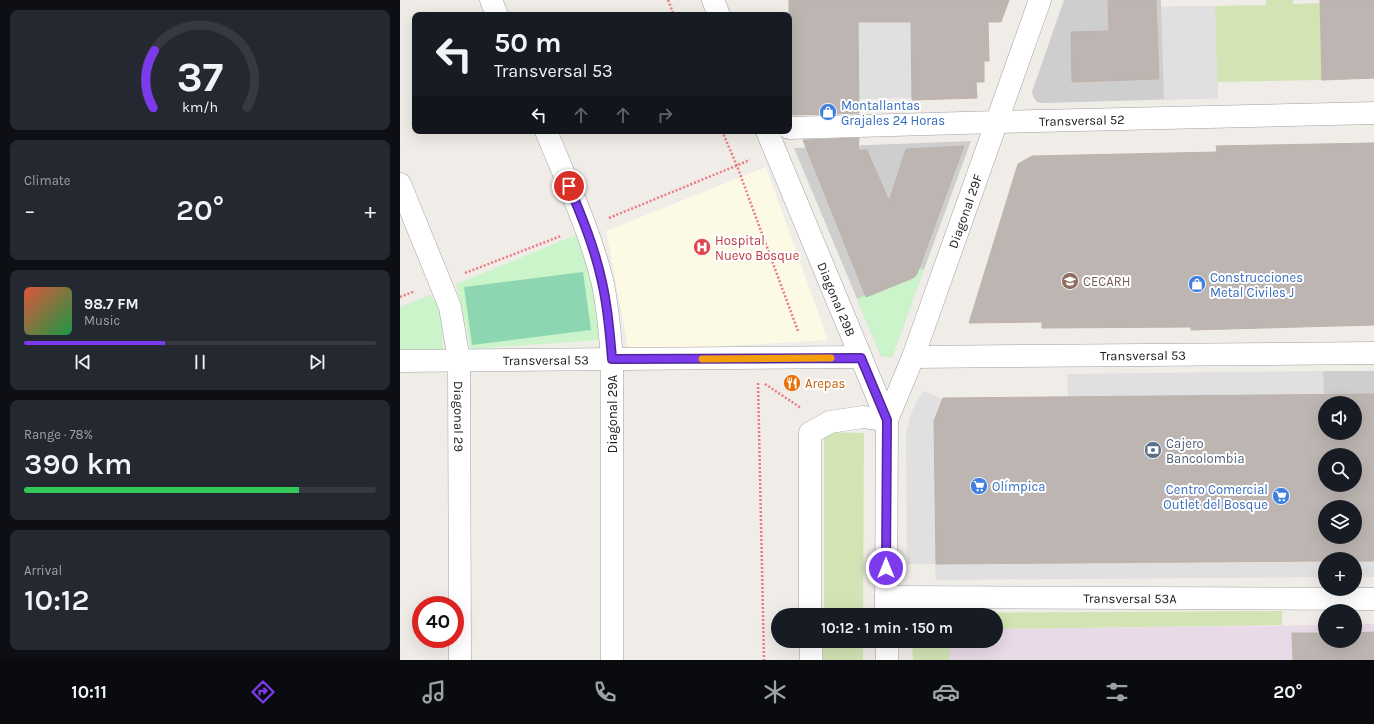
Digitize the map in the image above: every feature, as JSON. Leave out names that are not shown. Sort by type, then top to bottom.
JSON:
[{"type":"street","points":[[490,0],[496,12]]},
{"type":"street","points":[[713,0],[718,12]]},
{"type":"street","name":"Diagonal 29F","points":[[887,420],[913,357],[1040,0]]},
{"type":"street","name":"Transversal 52","points":[[792,128],[1374,113]]},
{"type":"street","name":"Diagonal 29A","points":[[547,134],[586,227],[602,281],[609,320],[612,359],[612,660]]},
{"type":"street","name":"Diagonal 29B","points":[[768,134],[887,420],[886,606]]},
{"type":"street","name":"Diagonal 29","points":[[400,184],[450,307],[459,360],[460,660]]},
{"type":"street","name":"Transversal 53","points":[[913,357],[1374,353]]},
{"type":"street","name":"Transversal 53","points":[[400,361],[861,358]]},
{"type":"street","points":[[810,608],[810,433],[830,422],[863,417],[887,420]]},
{"type":"street","name":"Transversal 53A","points":[[886,606],[1374,599]]},
{"type":"street","points":[[811,648],[811,660]]},
{"type":"street","points":[[887,648],[887,660]]},
{"type":"path","points":[[668,0],[673,12]]},
{"type":"path","points":[[723,134],[737,166],[808,358]]},
{"type":"path","points":[[764,660],[758,379],[812,415],[830,422]]},
{"type":"shaded area","points":[[1064,0],[1161,0],[1161,7],[1215,6],[1218,98],[1037,102],[1032,92]]},
{"type":"shaded area","points":[[1215,6],[1218,98],[1164,100],[1161,7]]},
{"type":"shaded area","points":[[858,22],[912,22],[912,98],[859,99]]},
{"type":"shaded area","points":[[971,141],[892,357],[881,356],[794,148]]},
{"type":"shaded area","name":"Hospital Nuevo Bosque","points":[[766,167],[828,340],[629,352],[606,231]]},
{"type":"shaded area","points":[[1323,371],[1374,371],[1374,489],[1362,489],[1362,448],[1324,448],[1324,440],[1362,440],[1362,396],[1323,396]]},
{"type":"shaded area","points":[[1323,371],[1324,395],[1068,397],[1067,374]]},
{"type":"shaded area","points":[[923,391],[943,399],[934,421],[936,564],[1318,561],[1318,577],[936,580],[935,564],[907,564],[906,433],[910,416]]},
{"type":"shaded area","points":[[1362,561],[1374,561],[1374,577],[1362,577]]},
{"type":"shaded area","points":[[1362,624],[1374,624],[1374,660],[950,660],[950,648],[1003,648],[1003,629],[1318,625],[1318,648],[1362,648]]},
{"type":"green space","points":[[1266,0],[1293,0],[1293,4],[1320,3],[1322,80],[1217,82],[1215,6],[1266,5]]},
{"type":"green space","points":[[576,235],[599,298],[598,340],[471,349],[456,284]]},
{"type":"green space","points":[[919,268],[924,270],[892,357],[881,356],[857,299],[916,277]]},
{"type":"green space","points":[[583,272],[591,330],[472,345],[464,287]]},
{"type":"green space","points":[[430,295],[441,310],[443,350],[400,351],[400,307]]},
{"type":"green space","points":[[824,432],[864,433],[863,608],[824,608]]},
{"type":"green space","points":[[1282,611],[1282,625],[1003,629],[1003,613]]},
{"type":"green space","points":[[823,648],[863,648],[863,660],[823,660]]},
{"type":"green space","points":[[912,648],[950,648],[950,660],[913,660]]},
{"type":"building","points":[[789,0],[1009,0],[1001,22],[988,22],[989,61],[984,61],[984,82],[976,82],[977,98],[912,100],[911,22],[858,22],[859,113],[793,115],[792,12],[789,12]]},
{"type":"building","points":[[1108,0],[1156,0],[1159,79],[1072,82],[1071,32],[1109,31]]},
{"type":"building","points":[[1320,0],[1374,0],[1374,78],[1322,80]]},
{"type":"building","points":[[859,138],[858,150],[867,150],[889,201],[906,149],[964,146],[917,274],[913,278],[866,297],[803,140]]},
{"type":"building","points":[[1374,143],[1374,325],[1191,330],[1191,327],[1042,328],[1042,322],[969,323],[1018,164],[1032,156],[1217,152],[1216,146]]},
{"type":"building","points":[[1374,394],[1374,561],[1362,561],[1362,552],[1318,552],[1318,561],[936,564],[934,421],[943,398]]},
{"type":"building","points":[[1374,632],[1374,660],[1293,660],[1292,633],[1318,633],[1318,648],[1362,648],[1362,633]]},
{"type":"slow traffic","points":[[702,359],[831,358]]},
{"type":"place","name":"Montallantas Grajales 24 Horas","points":[[828,112]]},
{"type":"place","name":"Hospital Nuevo Bosque","points":[[702,247]]},
{"type":"place","name":"CECARH","points":[[1070,281]]},
{"type":"place","name":"Construcciones Metal Civiles J","points":[[1197,284]]},
{"type":"place","name":"Arepas","points":[[792,383]]},
{"type":"place","name":"Cajero Bancolombia","points":[[1153,450]]},
{"type":"place","name":"Olímpica","points":[[979,486]]},
{"type":"place","name":"Centro Comercial Outlet del Bosque","points":[[1281,496]]},
{"type":"route","points":[[569,186],[586,227],[602,281],[609,320],[612,359],[861,358],[887,420],[886,568]]}]
